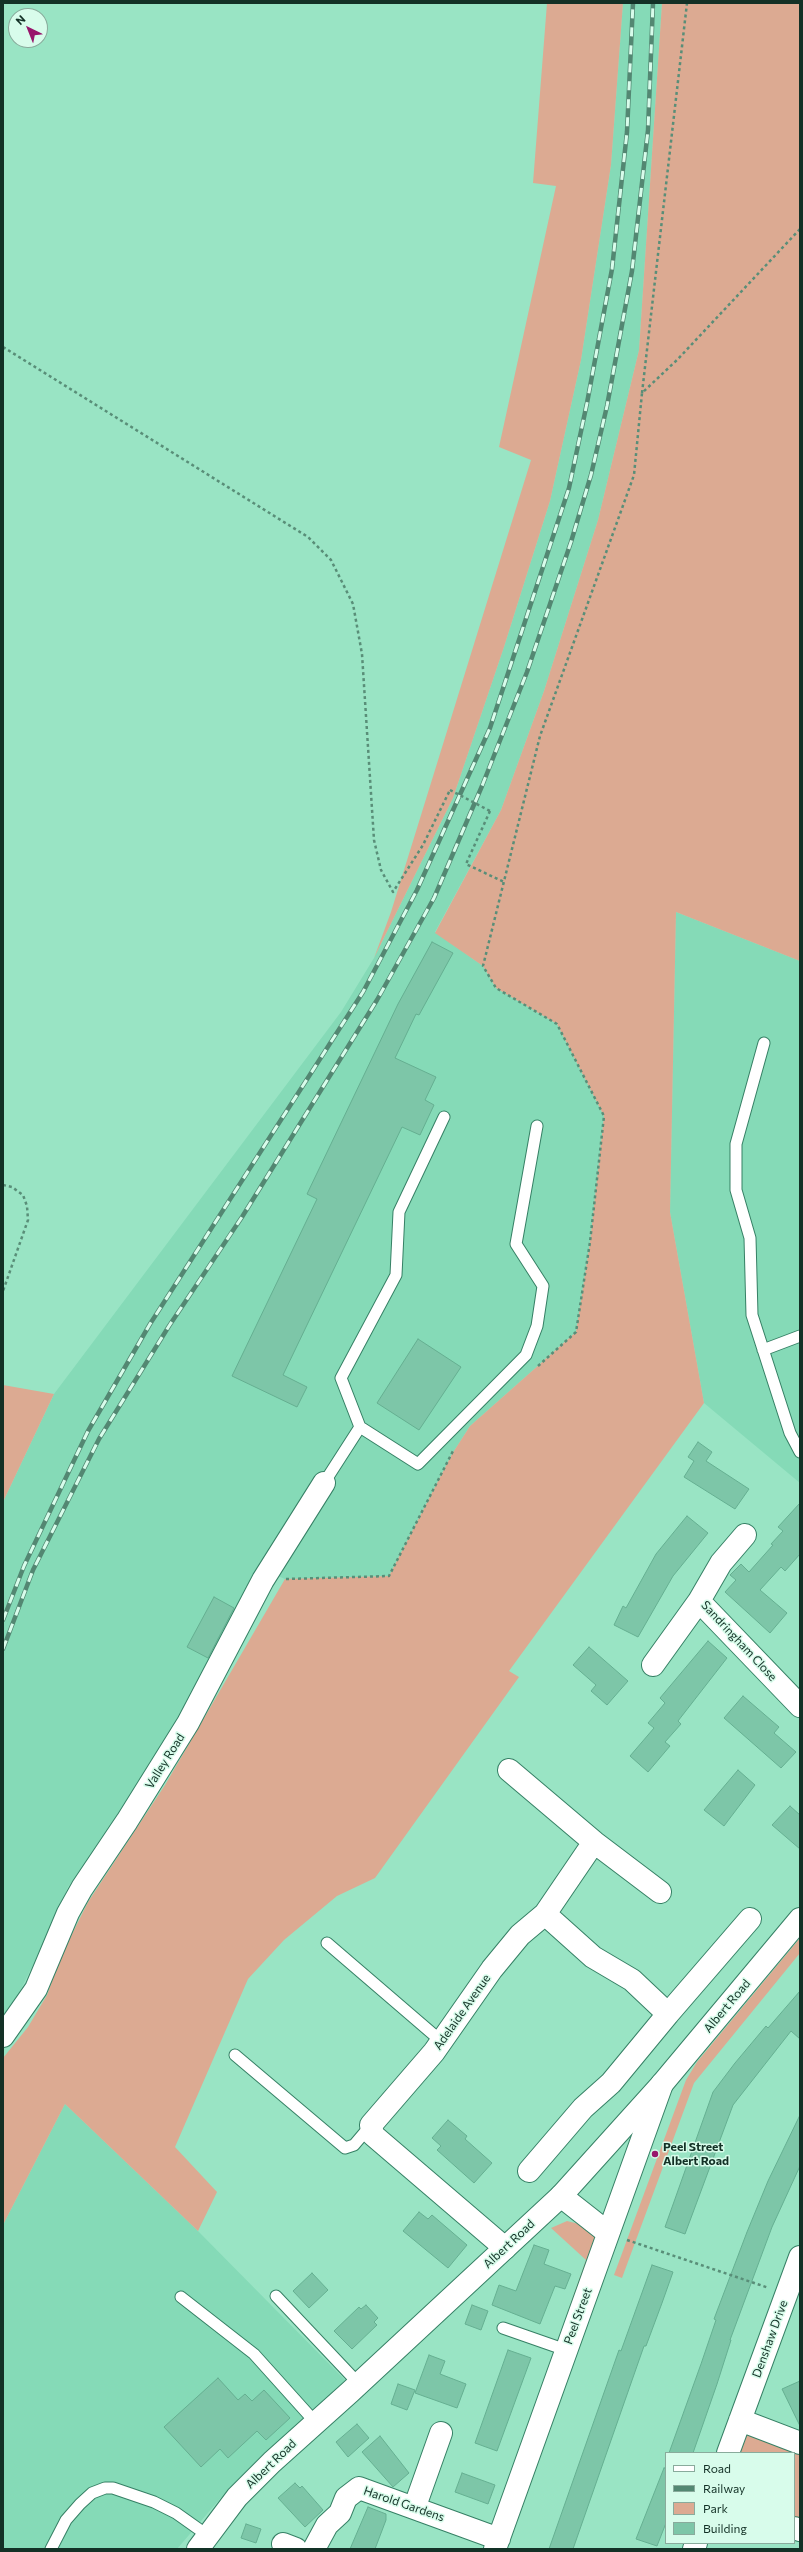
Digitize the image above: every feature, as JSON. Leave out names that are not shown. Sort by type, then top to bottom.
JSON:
[{"type":"street","name":"Valley Road","points":[[3,2036],[36,1989],[68,1913],[82,1888],[127,1821],[188,1724],[263,1580],[324,1483]]},
{"type":"street","name":"Sandringham Close","points":[[745,1535],[721,1563],[699,1601],[800,1706]]},
{"type":"street","points":[[653,1665],[699,1601]]},
{"type":"street","points":[[509,1770],[594,1842],[660,1892]]},
{"type":"street","name":"Adelaide Avenue","points":[[371,2125],[442,2041],[492,1968],[520,1935],[545,1914],[594,1842]]},
{"type":"street","points":[[545,1914],[593,1957],[632,1980],[668,2014]]},
{"type":"street","points":[[528,2170],[583,2108],[611,2083],[750,1919]]},
{"type":"street","name":"Albert Road","points":[[202,2542],[237,2497],[272,2462],[359,2384],[561,2196],[662,2084],[800,1919]]},
{"type":"street","name":"Peel Street","points":[[497,2544],[662,2084]]},
{"type":"street","points":[[371,2125],[373,2135],[505,2248]]},
{"type":"street","points":[[561,2196],[608,2233]]},
{"type":"street","name":"Denshaw Drive","points":[[728,2452],[800,2256]]},
{"type":"street","points":[[740,2420],[800,2443]]},
{"type":"street","points":[[415,2506],[441,2433]]},
{"type":"street","name":"Harold Gardens","points":[[314,2549],[327,2525],[340,2513],[346,2498],[359,2488],[415,2506],[497,2544]]},
{"type":"lane","points":[[764,1043],[736,1144],[736,1190],[750,1238],[752,1316],[790,1433],[800,1452]]},
{"type":"lane","points":[[444,1117],[399,1212],[396,1275],[341,1378],[360,1427],[418,1464],[526,1355],[537,1326],[543,1286],[516,1244],[537,1126]]},
{"type":"lane","points":[[763,1350],[800,1336]]},
{"type":"lane","points":[[324,1483],[360,1427]]},
{"type":"lane","points":[[327,1943],[442,2041]]},
{"type":"lane","points":[[235,2055],[346,2148],[354,2144],[371,2125]]},
{"type":"lane","points":[[276,2296],[359,2384]]},
{"type":"lane","points":[[181,2297],[254,2354],[316,2423]]},
{"type":"lane","points":[[503,2328],[566,2350]]},
{"type":"lane","points":[[51,2549],[66,2520],[80,2504],[92,2493],[105,2488],[113,2488],[154,2502],[176,2513],[202,2542]]},
{"type":"path","points":[[535,1368],[576,1332],[590,1242],[604,1116],[557,1024],[496,988],[483,966],[540,736],[634,475],[642,393],[687,3]]},
{"type":"path","points":[[642,393],[678,359],[800,230]]},
{"type":"path","points":[[3,347],[308,537],[330,560],[353,604],[360,640],[374,840],[382,870],[393,892],[423,845],[450,790],[490,811],[466,864],[504,882]]},
{"type":"path","points":[[3,1184],[12,1187],[23,1195],[27,1206],[28,1220],[3,1291]]},
{"type":"path","points":[[263,1580],[389,1576],[455,1448]]},
{"type":"path","points":[[608,2233],[786,2294]]},
{"type":"shaded area","points":[[623,3],[662,3],[639,350],[598,520],[544,691],[501,810],[435,932],[483,966],[496,988],[557,1024],[604,1116],[590,1242],[576,1332],[470,1426],[452,1454],[389,1576],[285,1579],[260,1568],[178,1718],[98,1845],[68,1887],[32,1967],[13,2005],[3,2018],[3,1502],[54,1394],[341,1012],[374,958],[453,798],[504,647],[550,501],[581,360],[611,165]]},
{"type":"shaded area","points":[[676,912],[800,961],[800,1483],[704,1403],[670,1212]]},
{"type":"shaded area","points":[[65,2104],[198,2231],[345,2380],[225,2493],[177,2549],[3,2549],[3,2225]]},
{"type":"green space","points":[[547,3],[623,3],[611,165],[581,360],[550,501],[504,647],[453,798],[374,958],[391,912],[531,460],[499,447],[556,186],[533,183]]},
{"type":"green space","points":[[662,3],[800,3],[800,961],[676,912],[670,1212],[704,1403],[509,1671],[519,1677],[375,1878],[337,1896],[284,1940],[248,1979],[175,2147],[217,2192],[198,2231],[65,2104],[3,2225],[3,2058],[28,2027],[47,1995],[60,1958],[88,1902],[165,1785],[285,1579],[389,1576],[452,1454],[470,1426],[576,1332],[590,1242],[604,1116],[557,1024],[496,988],[483,966],[435,933],[501,810],[544,691],[598,520],[639,350]]},
{"type":"green space","points":[[3,1385],[54,1394],[3,1502]]},
{"type":"green space","points":[[800,1938],[800,1953],[694,2083],[622,2278],[614,2275],[686,2080],[697,2062]]},
{"type":"green space","points":[[567,2221],[583,2225],[595,2237],[597,2245],[574,2317],[567,2314],[586,2260],[551,2228]]},
{"type":"green space","points":[[740,2420],[800,2443],[800,2530],[795,2528],[795,2452],[728,2452]]},
{"type":"building","points":[[432,942],[453,953],[419,1015],[416,1014],[395,1058],[436,1077],[425,1100],[434,1105],[420,1135],[402,1127],[283,1375],[307,1387],[297,1407],[232,1376],[317,1199],[307,1194],[398,1004]]},
{"type":"building","points":[[418,1339],[461,1367],[419,1430],[377,1403]]},
{"type":"building","points":[[698,1442],[712,1452],[706,1461],[749,1489],[735,1509],[684,1477],[694,1461],[688,1457]]},
{"type":"building","points":[[800,1503],[800,1554],[785,1571],[781,1567],[760,1590],[787,1613],[770,1633],[725,1592],[736,1580],[730,1575],[741,1564],[749,1572],[773,1545],[771,1544],[783,1531],[778,1527]]},
{"type":"building","points":[[687,1516],[708,1533],[673,1576],[638,1637],[614,1625],[623,1606],[626,1608],[656,1554]]},
{"type":"building","points":[[214,1597],[234,1608],[208,1658],[187,1647]]},
{"type":"building","points":[[708,1641],[727,1658],[678,1721],[681,1724],[665,1742],[670,1746],[648,1772],[630,1756],[654,1728],[648,1723],[665,1703],[660,1698]]},
{"type":"building","points":[[589,1647],[628,1681],[607,1705],[591,1691],[596,1685],[573,1665]]},
{"type":"building","points":[[743,1696],[779,1727],[774,1733],[796,1752],[781,1768],[724,1718]]},
{"type":"building","points":[[738,1770],[755,1785],[724,1826],[704,1810]]},
{"type":"building","points":[[790,1806],[800,1815],[800,1849],[772,1825]]},
{"type":"building","points":[[800,1991],[800,2039],[791,2031],[733,2105],[685,2234],[665,2227],[713,2092],[766,2026],[768,2028]]},
{"type":"building","points":[[800,2115],[800,2166],[772,2227],[730,2340],[717,2384],[693,2452],[669,2452],[716,2320],[714,2319],[768,2181]]},
{"type":"building","points":[[448,2120],[467,2136],[465,2139],[492,2163],[474,2183],[437,2150],[441,2146],[432,2138]]},
{"type":"building","points":[[419,2212],[428,2219],[432,2215],[467,2245],[448,2268],[403,2231]]},
{"type":"building","points":[[534,2245],[549,2250],[544,2264],[571,2274],[565,2289],[555,2286],[540,2324],[492,2305],[499,2285],[516,2291]]},
{"type":"building","points":[[652,2265],[673,2272],[646,2346],[644,2346],[573,2549],[549,2549],[619,2350],[621,2351]]},
{"type":"building","points":[[312,2273],[328,2290],[309,2308],[293,2291]]},
{"type":"building","points":[[366,2305],[378,2318],[374,2322],[377,2325],[352,2349],[334,2331],[359,2307],[361,2309]]},
{"type":"building","points":[[472,2305],[488,2311],[481,2330],[465,2324]]},
{"type":"building","points":[[508,2350],[531,2358],[497,2451],[475,2443]]},
{"type":"building","points":[[429,2355],[445,2361],[440,2374],[466,2384],[457,2408],[415,2393]]},
{"type":"building","points":[[218,2378],[238,2400],[245,2394],[252,2401],[264,2390],[290,2418],[266,2440],[257,2431],[228,2458],[220,2449],[201,2467],[164,2427]]},
{"type":"building","points":[[800,2381],[800,2426],[782,2389]]},
{"type":"building","points":[[398,2384],[415,2390],[407,2410],[391,2404]]},
{"type":"building","points":[[357,2424],[369,2438],[348,2457],[336,2442]]},
{"type":"building","points":[[380,2436],[409,2473],[393,2487],[362,2452]]},
{"type":"building","points":[[665,2468],[665,2526],[657,2546],[636,2539]]},
{"type":"building","points":[[462,2473],[495,2485],[488,2504],[455,2492]]},
{"type":"building","points":[[295,2483],[300,2488],[302,2486],[323,2510],[305,2527],[278,2498]]},
{"type":"building","points":[[368,2507],[386,2514],[386,2520],[375,2549],[350,2549]]},
{"type":"building","points":[[246,2524],[261,2529],[256,2543],[241,2538]]},
{"type":"railway","points":[[3,1620],[24,1566],[88,1431],[150,1324],[363,992],[417,890],[490,728],[569,488],[587,403],[612,269],[627,132],[633,3]]},
{"type":"railway","points":[[3,1649],[33,1570],[99,1439],[169,1326],[242,1217],[377,1000],[434,898],[482,786],[527,672],[571,542],[591,475],[607,406],[632,271],[648,130],[653,3]]},
{"type":"place","name":"Peel Street Albert Road","points":[[655,2154]]}]
